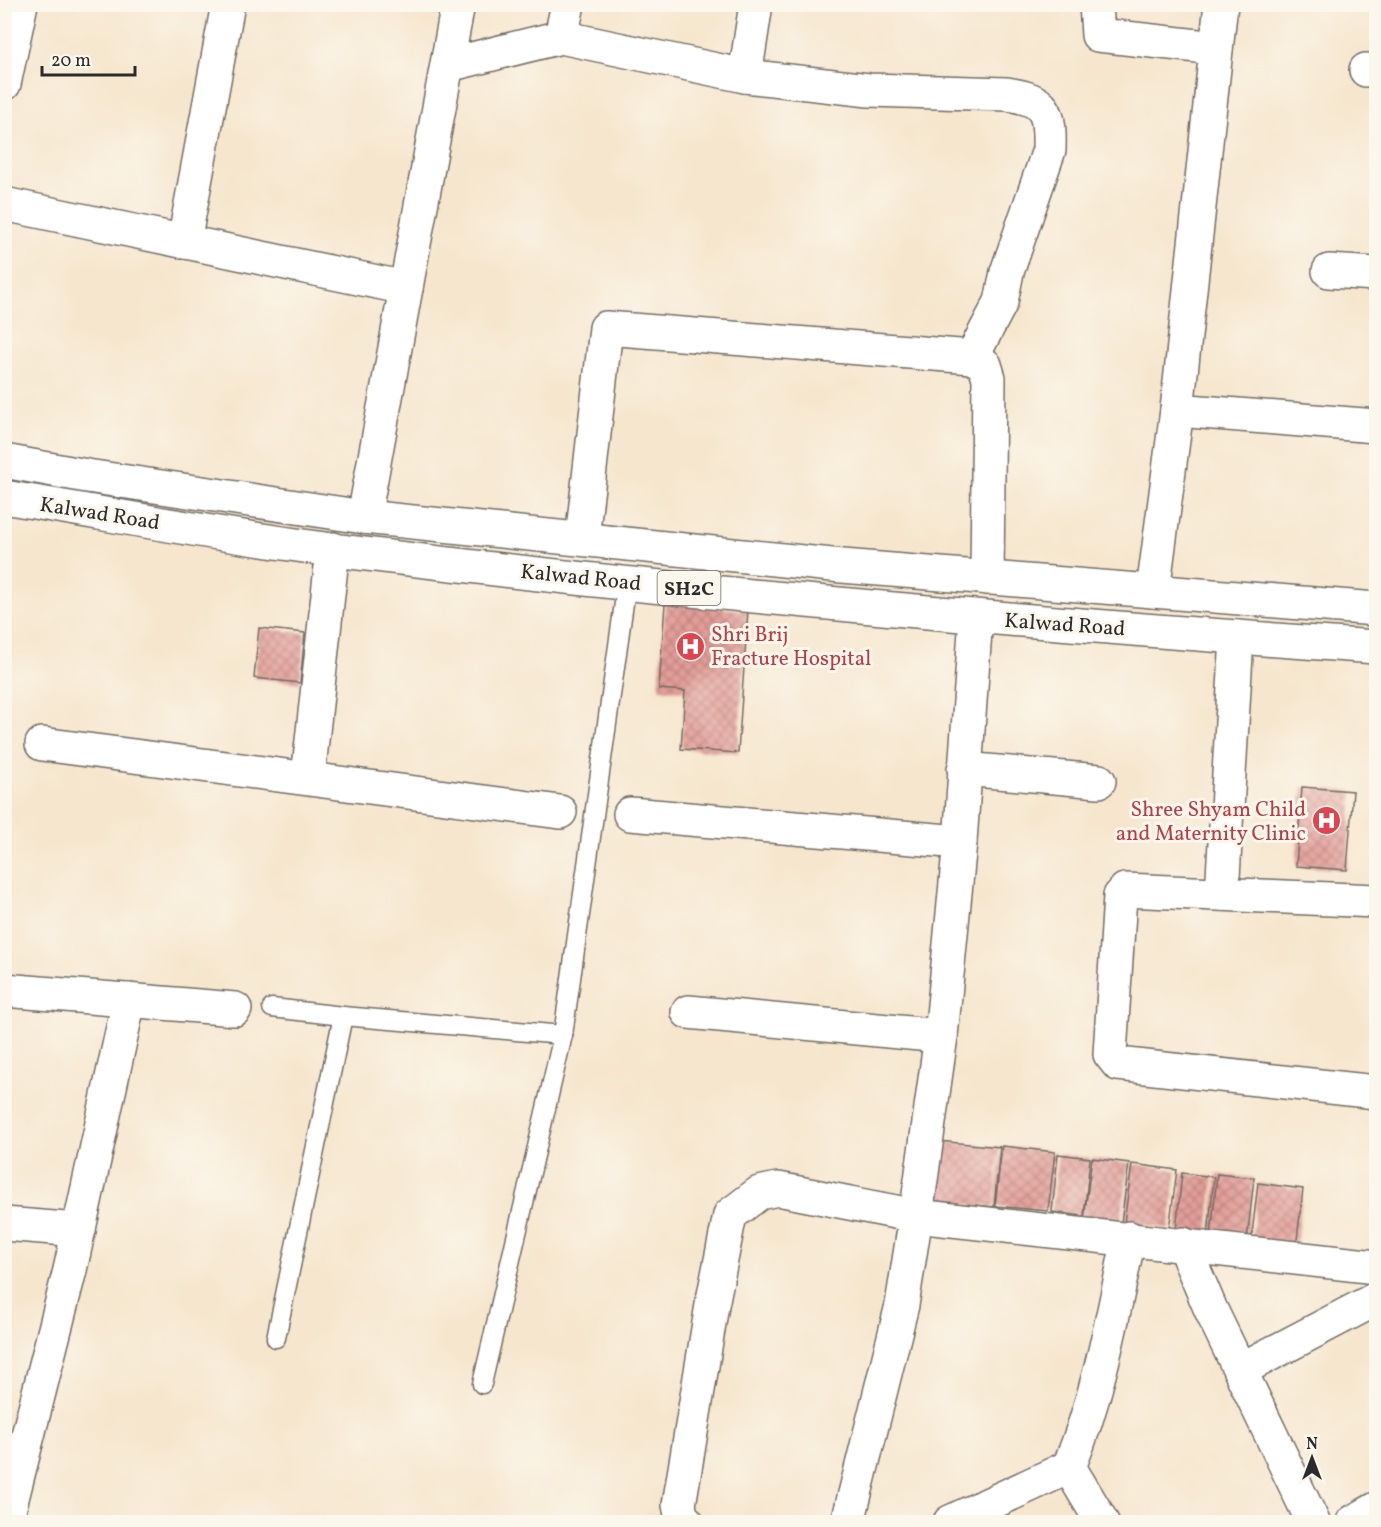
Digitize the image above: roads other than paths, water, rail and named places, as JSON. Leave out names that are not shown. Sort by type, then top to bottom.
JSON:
[{"type":"street","points":[[4,84],[21,4]]},
{"type":"street","points":[[184,242],[228,4]]},
{"type":"street","points":[[364,517],[458,4]]},
{"type":"street","points":[[561,37],[568,4]]},
{"type":"street","points":[[745,76],[756,4]]},
{"type":"street","points":[[1096,4],[1098,35],[1216,48]]},
{"type":"street","points":[[1153,591],[1177,410],[1221,4]]},
{"type":"street","points":[[448,64],[561,37],[745,76],[887,92],[1007,94],[1025,97],[1039,103],[1047,114],[1048,150],[1007,272],[1001,302],[972,357]]},
{"type":"street","points":[[4,204],[406,288]]},
{"type":"street","points":[[1329,271],[1377,274]]},
{"type":"street","points":[[582,539],[606,328],[972,357],[985,365],[989,378],[987,578]]},
{"type":"street","points":[[1177,410],[1377,426]]},
{"type":"street","name":"Kalwad Road","points":[[4,461],[87,476],[364,517],[842,566],[1377,609]]},
{"type":"street","name":"Kalwad Road","points":[[4,497],[333,549],[627,582],[976,617],[1377,647]]},
{"type":"street","points":[[308,777],[333,549]]},
{"type":"street","points":[[848,1522],[902,1305],[916,1216],[941,1036],[960,842],[976,617]]},
{"type":"street","points":[[1222,894],[1237,637]]},
{"type":"street","points":[[42,744],[308,777],[560,812]]},
{"type":"street","points":[[964,769],[1099,781]]},
{"type":"street","points":[[630,814],[960,842]]},
{"type":"street","points":[[1377,902],[1128,890],[1122,892],[1110,1054],[1118,1064],[1125,1065],[1377,1092]]},
{"type":"street","points":[[4,990],[235,1009]]},
{"type":"street","points":[[6,1522],[79,1230],[129,1000]]},
{"type":"street","points":[[688,1012],[941,1036]]},
{"type":"street","points":[[687,1522],[682,1519],[679,1505],[712,1305],[730,1215],[759,1193],[778,1189],[916,1216],[1377,1267]]},
{"type":"street","points":[[4,1224],[79,1230]]},
{"type":"street","points":[[951,1522],[1069,1467],[1086,1420],[1112,1322],[1129,1238]]},
{"type":"street","points":[[1183,1244],[1313,1522]]},
{"type":"street","points":[[1240,1370],[1377,1299]]},
{"type":"street","points":[[1069,1467],[1102,1522]]},
{"type":"street","points":[[1353,1522],[1377,1509]]},
{"type":"lane","points":[[482,1384],[563,1035],[627,582]]},
{"type":"lane","points":[[272,1008],[563,1035]]},
{"type":"lane","points":[[276,1338],[343,1016]]},
{"type":"place","name":"Shri Brij Fracture Hospital","points":[[690,646]]},
{"type":"place","name":"Shree Shyam Child and Maternity Clinic","points":[[1327,821]]}]
